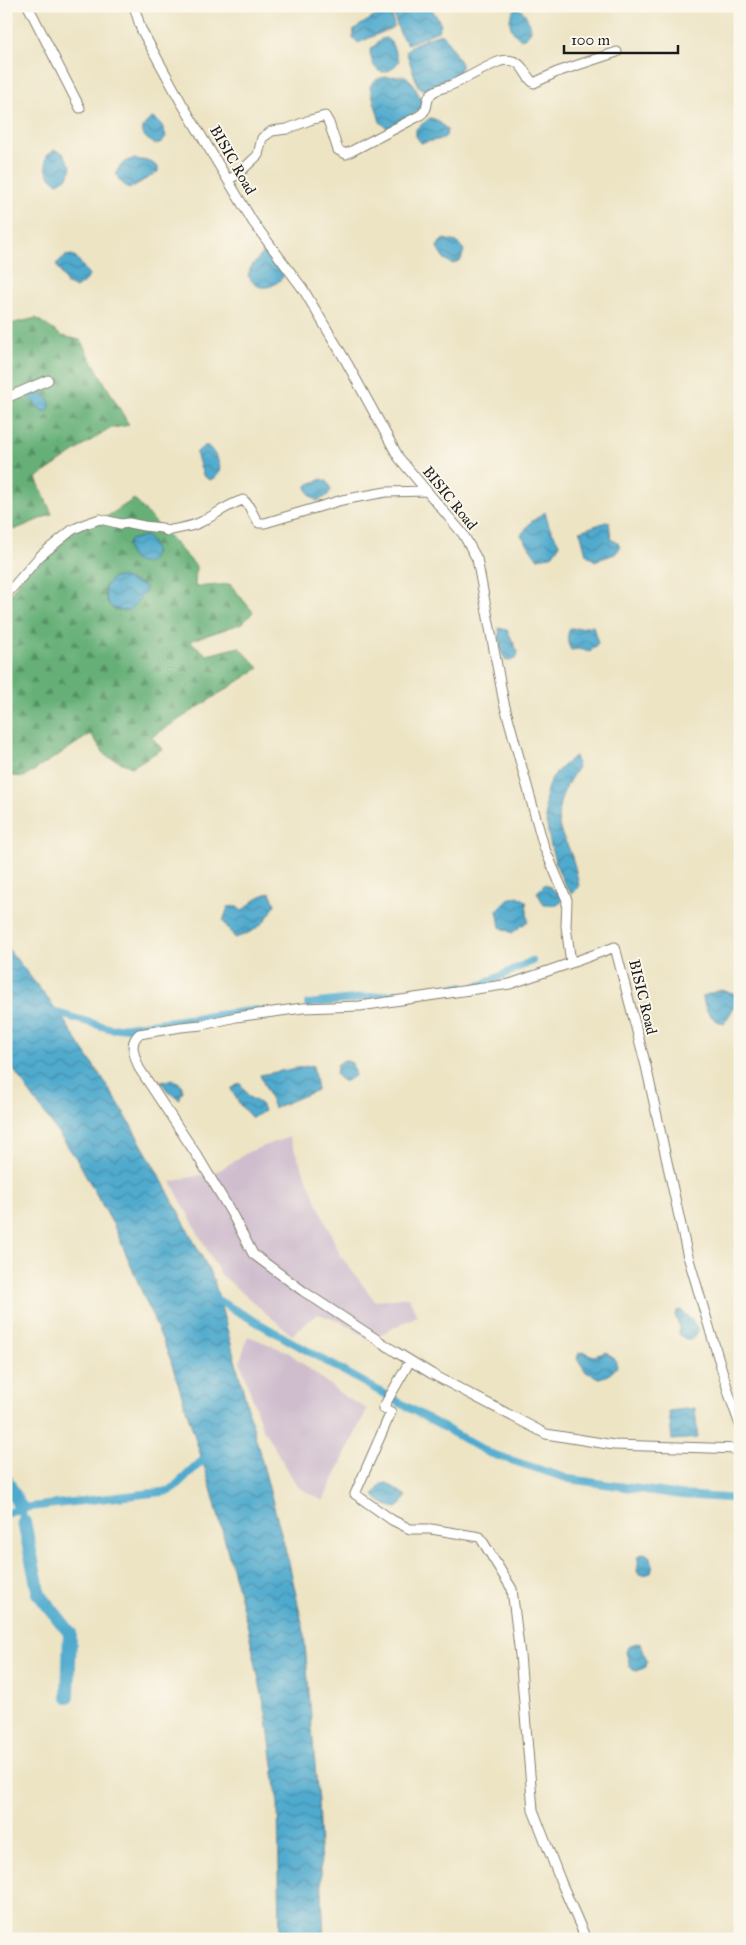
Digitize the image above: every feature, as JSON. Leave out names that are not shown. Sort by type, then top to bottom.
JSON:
[{"type":"street","points":[[28,6],[80,108]]},
{"type":"street","name":"BISIC Road","points":[[134,6],[141,29],[157,61],[260,234],[274,249],[303,289],[326,331],[347,363],[398,458],[463,534],[477,559],[504,703],[544,847],[567,900],[566,926],[571,963],[616,947],[652,1092],[687,1253],[740,1425]]},
{"type":"street","points":[[228,180],[252,162],[261,149],[262,138],[272,131],[287,129],[324,116],[329,123],[338,150],[346,154],[420,116],[428,108],[428,99],[435,90],[469,78],[500,61],[513,61],[519,64],[529,80],[534,83],[557,72],[617,52]]},
{"type":"street","points":[[6,398],[48,380]]},
{"type":"street","points":[[6,594],[40,556],[54,544],[72,530],[100,519],[121,524],[128,523],[162,528],[167,531],[187,528],[202,522],[232,503],[242,500],[247,502],[254,519],[259,523],[265,523],[356,497],[386,492],[427,491]]},
{"type":"street","points":[[571,963],[510,984],[368,1005],[303,1008],[236,1017],[202,1025],[181,1026],[140,1034],[132,1043],[139,1068],[146,1075],[200,1160],[253,1254],[303,1291],[410,1361],[546,1434],[614,1445],[740,1449]]},
{"type":"street","points":[[410,1361],[383,1408],[392,1412],[355,1494],[392,1520],[410,1529],[431,1529],[480,1537],[512,1589],[520,1655],[533,1810],[586,1939]]},
{"type":"shaded area","points":[[289,1137],[340,1255],[375,1301],[409,1297],[417,1316],[369,1340],[342,1322],[318,1314],[292,1335],[220,1274],[171,1182],[220,1170],[248,1152]]},
{"type":"shaded area","points":[[248,1336],[288,1352],[345,1397],[367,1409],[323,1501],[298,1487],[262,1427],[240,1361]]},
{"type":"green space","points":[[36,318],[62,336],[80,340],[129,425],[108,429],[36,478],[52,514],[14,530],[6,519],[6,325]]},
{"type":"green space","points":[[134,499],[196,566],[195,587],[230,584],[253,612],[243,623],[190,641],[207,655],[239,647],[259,668],[152,737],[162,749],[132,767],[106,756],[91,734],[24,777],[6,775],[6,686],[9,686],[9,667],[6,668],[6,600],[26,571],[73,531],[108,516]],"holes":[[[112,579],[130,610],[114,609],[108,603],[105,587]]]},
{"type":"water","points":[[395,6],[430,6],[441,24],[438,31],[408,44],[397,27]]},
{"type":"water","points":[[516,8],[525,14],[531,31],[526,37],[520,39],[513,32],[510,24],[511,16]]},
{"type":"water","points":[[387,9],[392,12],[394,27],[358,43],[353,38],[354,29]]},
{"type":"water","points":[[441,34],[444,35],[461,64],[461,68],[458,73],[425,90],[418,86],[406,51],[417,43]]},
{"type":"water","points":[[386,38],[391,42],[399,61],[389,71],[384,72],[380,71],[373,64],[370,50],[381,39]]},
{"type":"water","points":[[406,76],[413,83],[422,102],[421,107],[417,112],[387,128],[380,122],[370,87],[372,83],[380,78]]},
{"type":"water","points":[[152,118],[158,121],[166,136],[162,142],[156,144],[147,139],[143,133],[144,125]]},
{"type":"water","points":[[430,118],[438,121],[447,130],[446,136],[442,139],[421,143],[416,136],[416,129]]},
{"type":"water","points":[[55,150],[63,153],[71,166],[69,176],[58,183],[51,178],[46,167],[47,155]]},
{"type":"water","points":[[133,159],[149,161],[158,167],[158,172],[129,189],[119,180],[116,173],[123,164]]},
{"type":"water","points":[[444,239],[457,242],[464,250],[461,260],[453,264],[441,255],[437,247]]},
{"type":"water","points":[[263,253],[271,255],[277,261],[283,277],[269,287],[260,287],[248,275],[251,267]]},
{"type":"water","points":[[72,255],[76,257],[89,275],[87,280],[76,288],[67,284],[56,264],[65,256]]},
{"type":"water","points":[[35,392],[41,392],[49,401],[50,408],[48,411],[42,411],[30,398]]},
{"type":"water","points":[[204,446],[208,446],[212,450],[218,460],[220,470],[215,478],[209,480],[203,475],[196,453]]},
{"type":"water","points":[[322,479],[327,481],[331,490],[327,496],[317,501],[310,495],[306,487]]},
{"type":"water","points":[[545,512],[549,526],[560,545],[551,556],[537,558],[521,535],[531,522]]},
{"type":"water","points":[[609,521],[611,540],[618,542],[620,548],[615,554],[595,561],[586,554],[580,531]]},
{"type":"water","points":[[145,536],[151,541],[155,551],[152,559],[147,563],[141,563],[132,557],[128,546],[130,540]]},
{"type":"water","points":[[121,577],[145,586],[145,592],[130,610],[114,609],[106,599],[105,587],[112,578]]},
{"type":"water","points":[[593,626],[598,643],[590,652],[579,649],[571,650],[568,640],[570,629]]},
{"type":"water","points":[[499,628],[507,630],[518,652],[516,659],[506,661],[501,651]]},
{"type":"water","points":[[575,756],[578,767],[565,790],[558,814],[561,832],[572,858],[579,887],[572,893],[566,886],[555,862],[548,832],[545,804],[546,794],[553,777]]},
{"type":"water","points":[[545,884],[560,894],[564,900],[557,905],[544,905],[537,892]]},
{"type":"water","points":[[270,892],[275,904],[268,917],[254,930],[235,938],[223,921],[228,907],[236,906],[242,911],[257,898]]},
{"type":"water","points":[[518,896],[526,901],[528,921],[512,933],[500,927],[497,910],[508,899]]},
{"type":"water","points":[[6,946],[59,1013],[119,1104],[165,1186],[214,1280],[290,1567],[304,1632],[318,1801],[324,1939],[280,1939],[278,1804],[267,1718],[248,1628],[211,1488],[170,1358],[115,1228],[78,1161],[6,1059]]},
{"type":"water","points":[[720,990],[734,993],[737,1002],[724,1024],[709,1013],[703,996]]},
{"type":"water","points":[[344,1060],[352,1063],[355,1076],[344,1082],[336,1075],[337,1065]]},
{"type":"water","points":[[313,1065],[317,1090],[274,1108],[260,1075]]},
{"type":"water","points":[[173,1079],[181,1084],[183,1091],[179,1099],[167,1090],[161,1082]]},
{"type":"water","points":[[240,1083],[249,1097],[261,1104],[264,1111],[252,1118],[240,1105],[231,1089]]},
{"type":"water","points":[[681,1310],[698,1330],[694,1337],[689,1340],[679,1334],[679,1325],[675,1315],[677,1311]]},
{"type":"water","points":[[585,1352],[594,1356],[607,1352],[615,1360],[617,1366],[609,1374],[599,1378],[586,1372],[577,1358],[579,1353]]},
{"type":"water","points":[[695,1408],[698,1438],[672,1440],[669,1411]]},
{"type":"water","points":[[387,1483],[406,1496],[402,1504],[397,1508],[381,1503],[374,1495],[381,1484]]},
{"type":"water","points":[[643,1553],[651,1558],[652,1566],[651,1573],[643,1575],[637,1572],[639,1556]]},
{"type":"water","points":[[636,1643],[641,1644],[647,1661],[646,1667],[637,1671],[633,1670],[630,1666],[626,1652],[628,1647]]},
{"type":"waterway","points":[[477,986],[532,961]]},
{"type":"waterway","points":[[308,1004],[461,987]]},
{"type":"waterway","points":[[50,1011],[112,1029],[257,1010]]},
{"type":"waterway","points":[[212,1297],[489,1453],[569,1479],[681,1495],[740,1499]]},
{"type":"waterway","points":[[24,1522],[21,1508],[170,1491],[211,1454]]},
{"type":"waterway","points":[[6,1480],[21,1508]]},
{"type":"waterway","points":[[6,1514],[21,1508]]},
{"type":"waterway","points":[[24,1522],[39,1594],[70,1633],[68,1696]]}]
